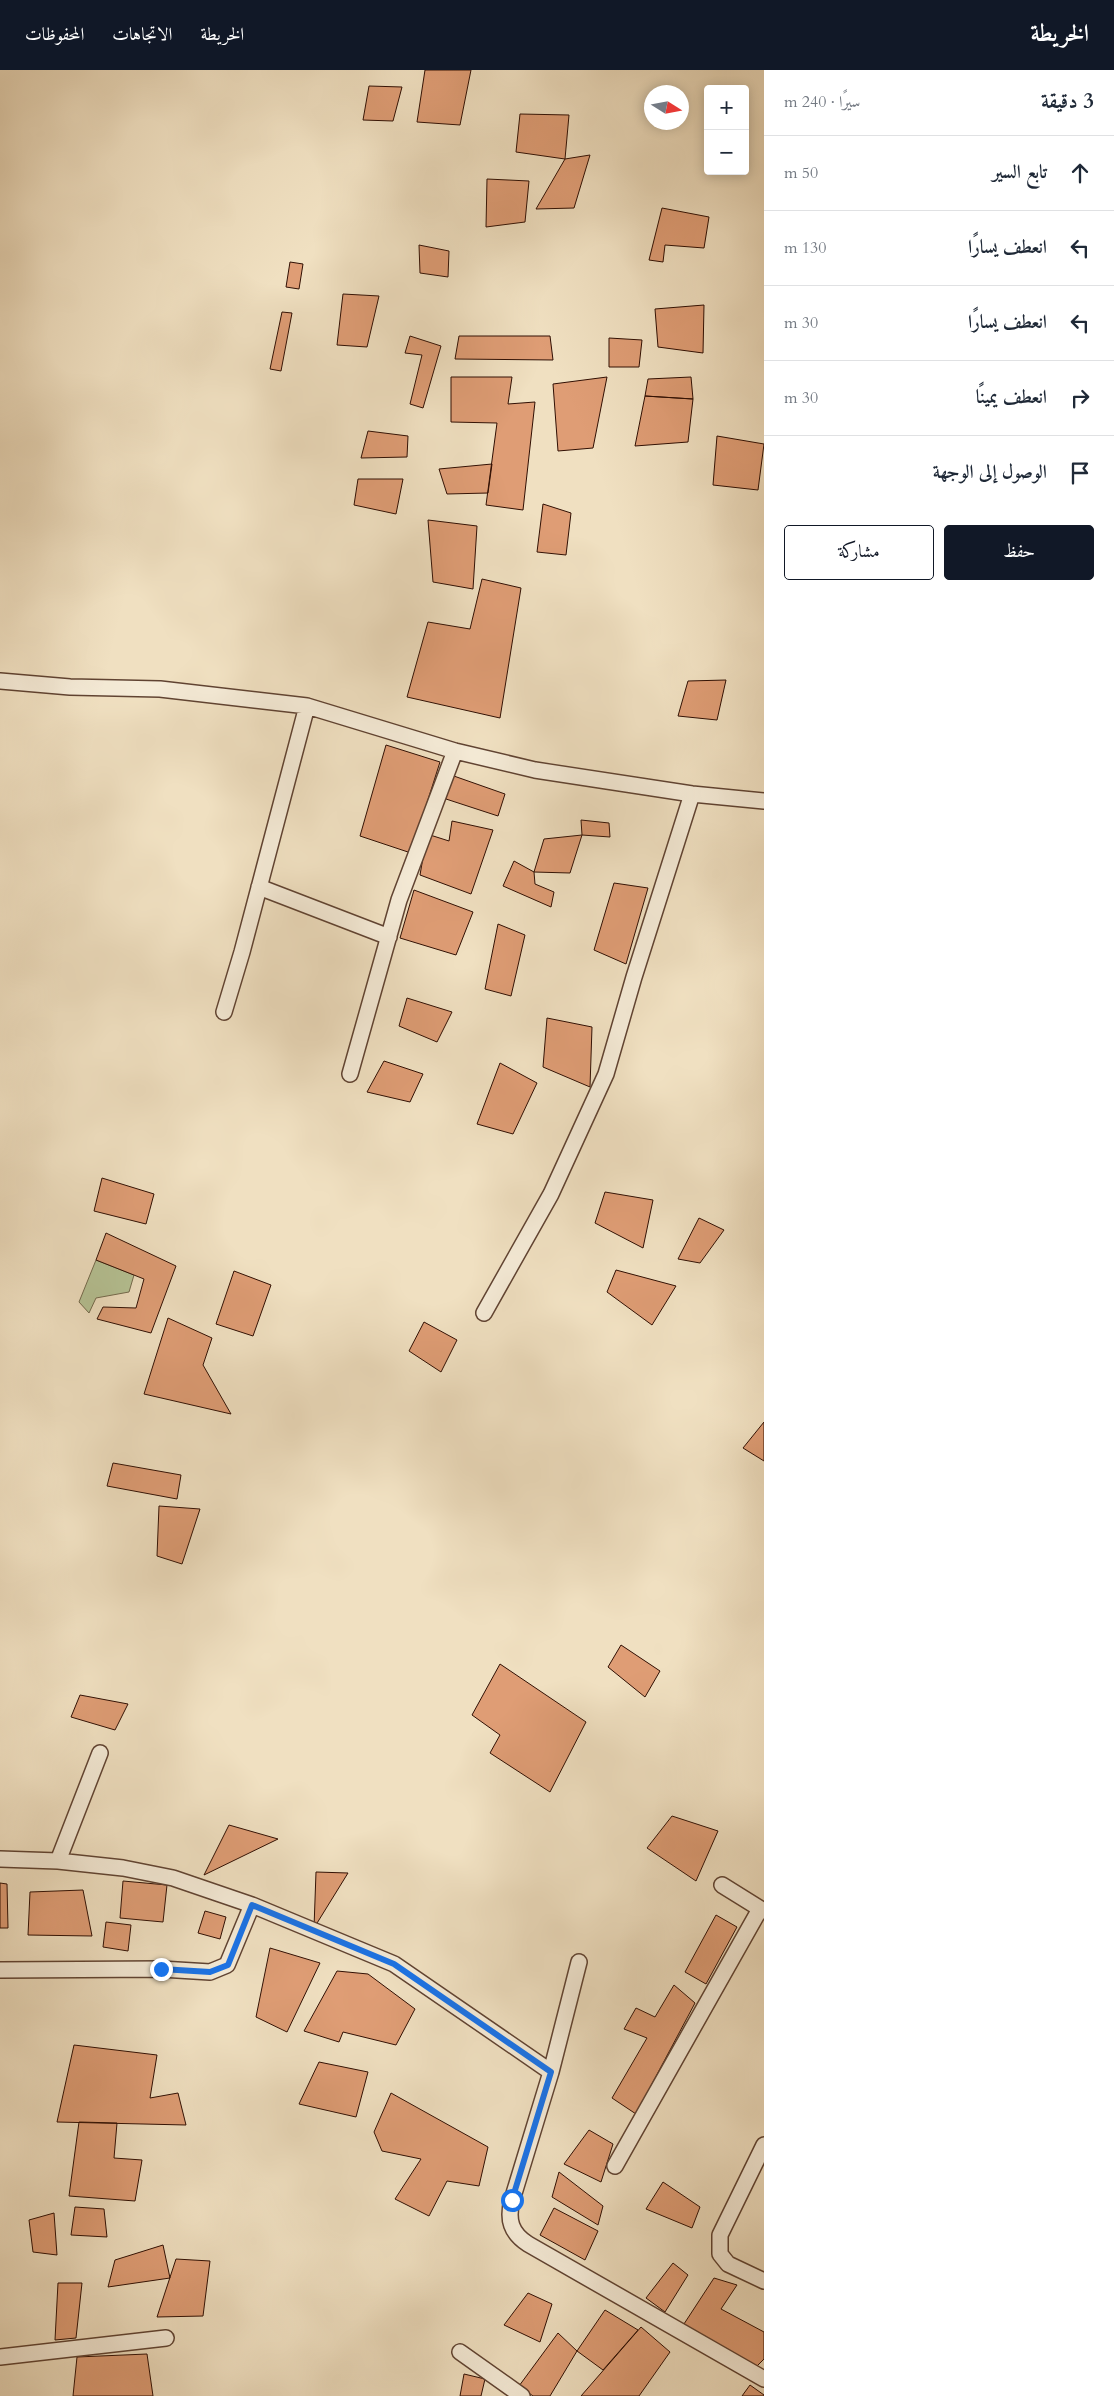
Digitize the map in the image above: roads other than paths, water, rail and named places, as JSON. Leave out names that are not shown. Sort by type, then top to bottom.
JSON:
[{"type":"street","points":[[0,681],[70,687],[160,689],[307,706],[455,751],[534,770],[692,794],[764,801]]},
{"type":"street","points":[[224,1012],[307,706]]},
{"type":"street","points":[[350,1074],[400,900],[455,751]]},
{"type":"street","points":[[484,1313],[551,1194],[606,1074],[634,977],[692,794]]},
{"type":"street","points":[[259,888],[389,937]]},
{"type":"street","points":[[58,1862],[100,1753]]},
{"type":"street","points":[[0,1859],[122,1868],[173,1878],[252,1905],[394,1964],[551,2072]]},
{"type":"street","points":[[615,2166],[762,1910],[722,1885]]},
{"type":"street","points":[[0,1970],[161,1969],[210,1972],[228,1965],[252,1905]]},
{"type":"street","points":[[579,1962],[551,2072],[509,2213],[510,2226],[517,2237],[764,2379]]},
{"type":"street","points":[[764,2145],[720,2235],[720,2254],[728,2264],[764,2281]]},
{"type":"street","points":[[0,2357],[166,2338]]},
{"type":"street","points":[[460,2352],[522,2396]]}]
